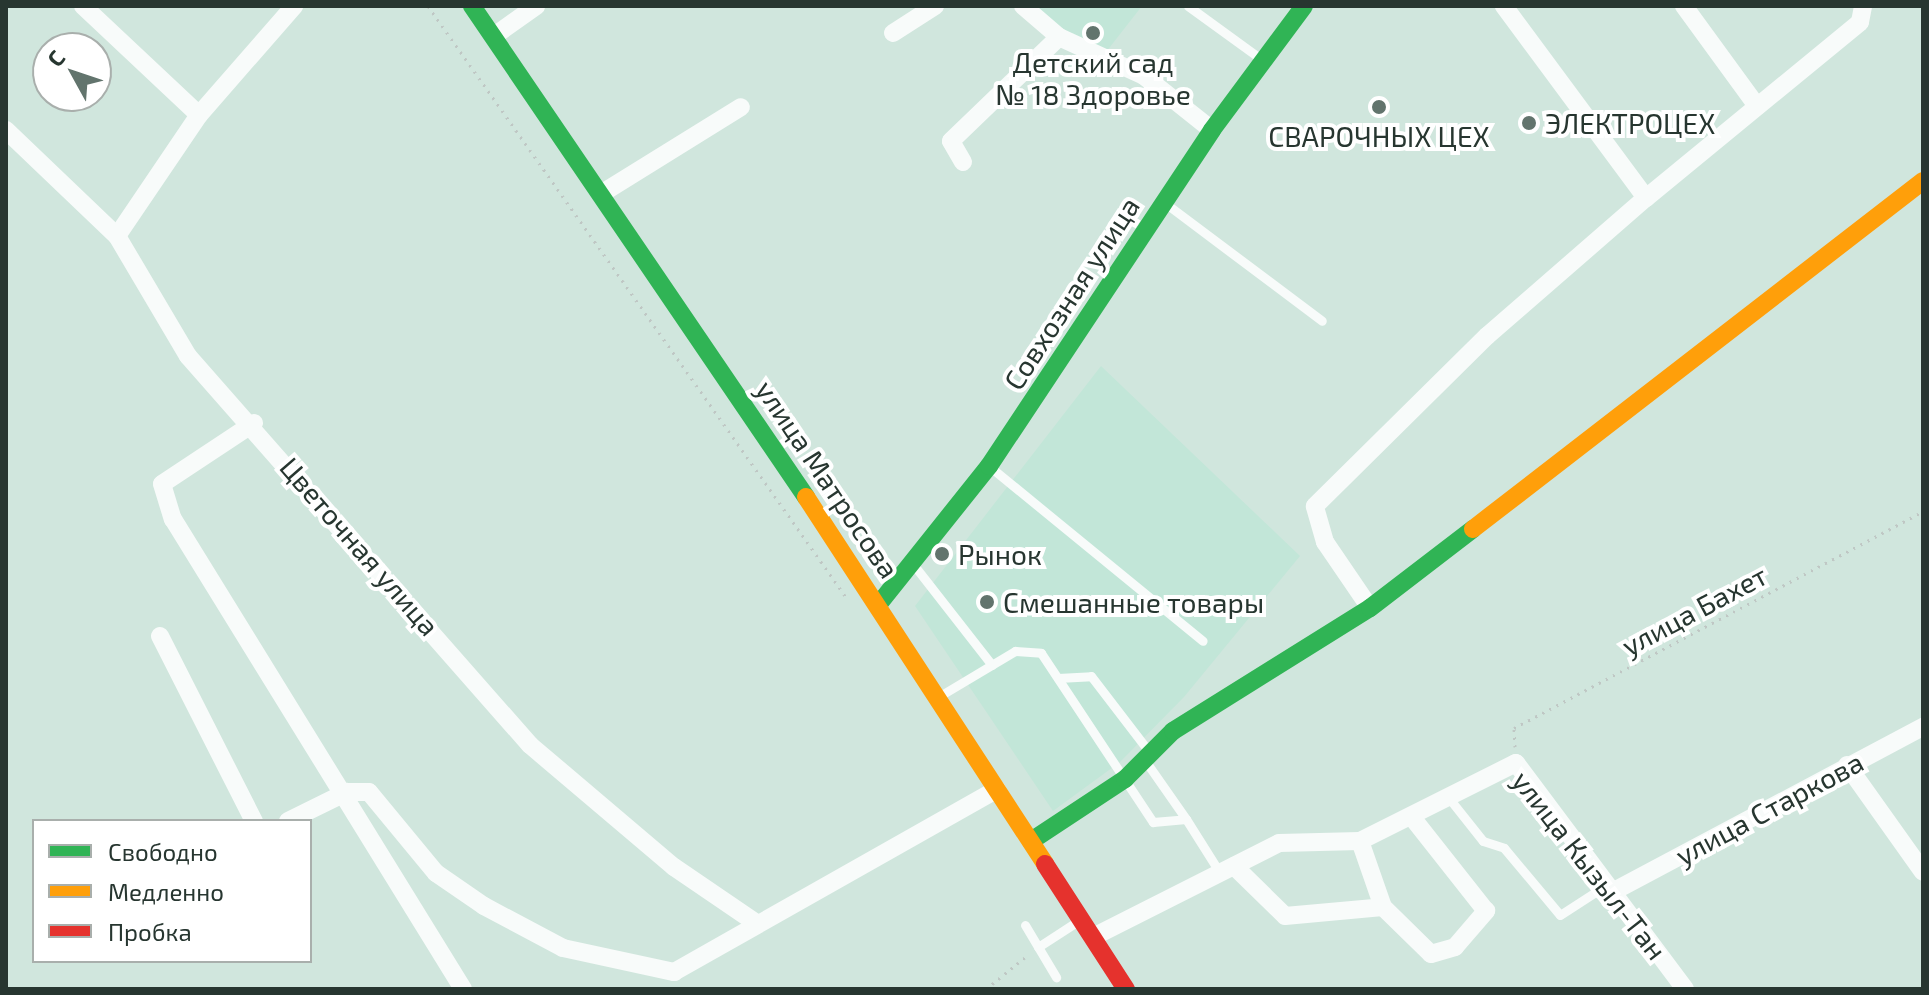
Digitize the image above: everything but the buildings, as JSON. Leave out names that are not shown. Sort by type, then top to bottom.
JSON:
[{"type":"street","points":[[83,6],[199,115]]},
{"type":"street","points":[[117,236],[199,115],[294,6]]},
{"type":"street","name":"улица Матросова","points":[[472,6],[604,192],[878,605],[1126,989]]},
{"type":"street","points":[[494,36],[536,6]]},
{"type":"street","points":[[893,33],[935,6]]},
{"type":"street","points":[[1023,6],[1059,37],[1144,76],[1212,130]]},
{"type":"street","name":"Совхозная улица","points":[[878,605],[989,466],[1212,130],[1261,59],[1304,6]]},
{"type":"street","points":[[1504,6],[1646,198]]},
{"type":"street","points":[[1684,6],[1757,106]]},
{"type":"street","points":[[1370,608],[1325,542],[1315,506],[1487,336],[1646,198],[1860,22],[1863,6]]},
{"type":"street","points":[[963,162],[951,141],[1059,37]]},
{"type":"street","points":[[604,192],[741,107]]},
{"type":"street","name":"Цветочная улица","points":[[6,130],[117,236],[188,356],[254,423],[530,745],[674,867],[756,923]]},
{"type":"street","points":[[1031,841],[1125,779],[1173,731],[1370,608],[1923,181]]},
{"type":"street","points":[[254,423],[162,484],[173,519],[347,792],[463,989]]},
{"type":"street","points":[[160,636],[253,819]]},
{"type":"street","name":"улица Старкова","points":[[1613,886],[1923,727]]},
{"type":"street","name":"улица Кызыл-Тан","points":[[1093,937],[1279,843],[1360,841],[1516,763],[1613,886],[1685,989]]},
{"type":"street","points":[[1847,765],[1923,872]]},
{"type":"street","points":[[292,819],[347,792],[369,792],[385,803],[436,873],[563,948],[674,972],[694,967],[756,923],[997,789]]},
{"type":"street","points":[[1360,841],[1383,907],[1431,954],[1455,947],[1486,911],[1411,816]]},
{"type":"street","points":[[1227,870],[1285,916],[1383,907]]},
{"type":"lane","points":[[1188,6],[1261,59]]},
{"type":"lane","points":[[1164,202],[1322,321]]},
{"type":"lane","points":[[989,466],[1203,641]]},
{"type":"lane","points":[[912,563],[992,665]]},
{"type":"lane","points":[[938,697],[1015,651],[1041,653],[1153,822],[1186,819]]},
{"type":"lane","points":[[1058,678],[1091,676],[1186,819],[1227,870]]},
{"type":"lane","points":[[1448,797],[1483,841],[1504,848],[1560,915],[1613,886]]},
{"type":"lane","points":[[1038,947],[1081,919]]},
{"type":"lane","points":[[1025,925],[1056,977]]},
{"type":"path","points":[[428,6],[851,605]]},
{"type":"path","name":"улица Бахет","points":[[1516,763],[1514,728],[1923,511]]},
{"type":"path","points":[[986,989],[1038,947]]},
{"type":"shaded area","name":"Детский сад № 18 Здоровье","points":[[1032,6],[1142,6],[1099,61]]},
{"type":"shaded area","points":[[1101,366],[1300,556],[1184,697],[1120,762],[1053,811],[915,606]]},
{"type":"traffic: fast","points":[[472,6],[806,497]]},
{"type":"traffic: fast","points":[[878,605],[989,466],[1212,130],[1304,6]]},
{"type":"traffic: fast","points":[[1031,841],[1125,779],[1173,731],[1370,608],[1473,529]]},
{"type":"traffic: slow","points":[[1473,529],[1923,181]]},
{"type":"traffic: slow","points":[[806,497],[1045,864]]},
{"type":"traffic: jam","points":[[1045,864],[1126,989]]},
{"type":"place","name":"Детский сад № 18 Здоровье","points":[[1093,33]]},
{"type":"place","name":"СВАРОЧНЫХ ЦЕХ","points":[[1379,107]]},
{"type":"place","name":"ЭЛЕКТРОЦЕХ","points":[[1529,123]]},
{"type":"place","name":"Рынок","points":[[942,554]]},
{"type":"place","name":"Смешанные товары","points":[[987,602]]}]
